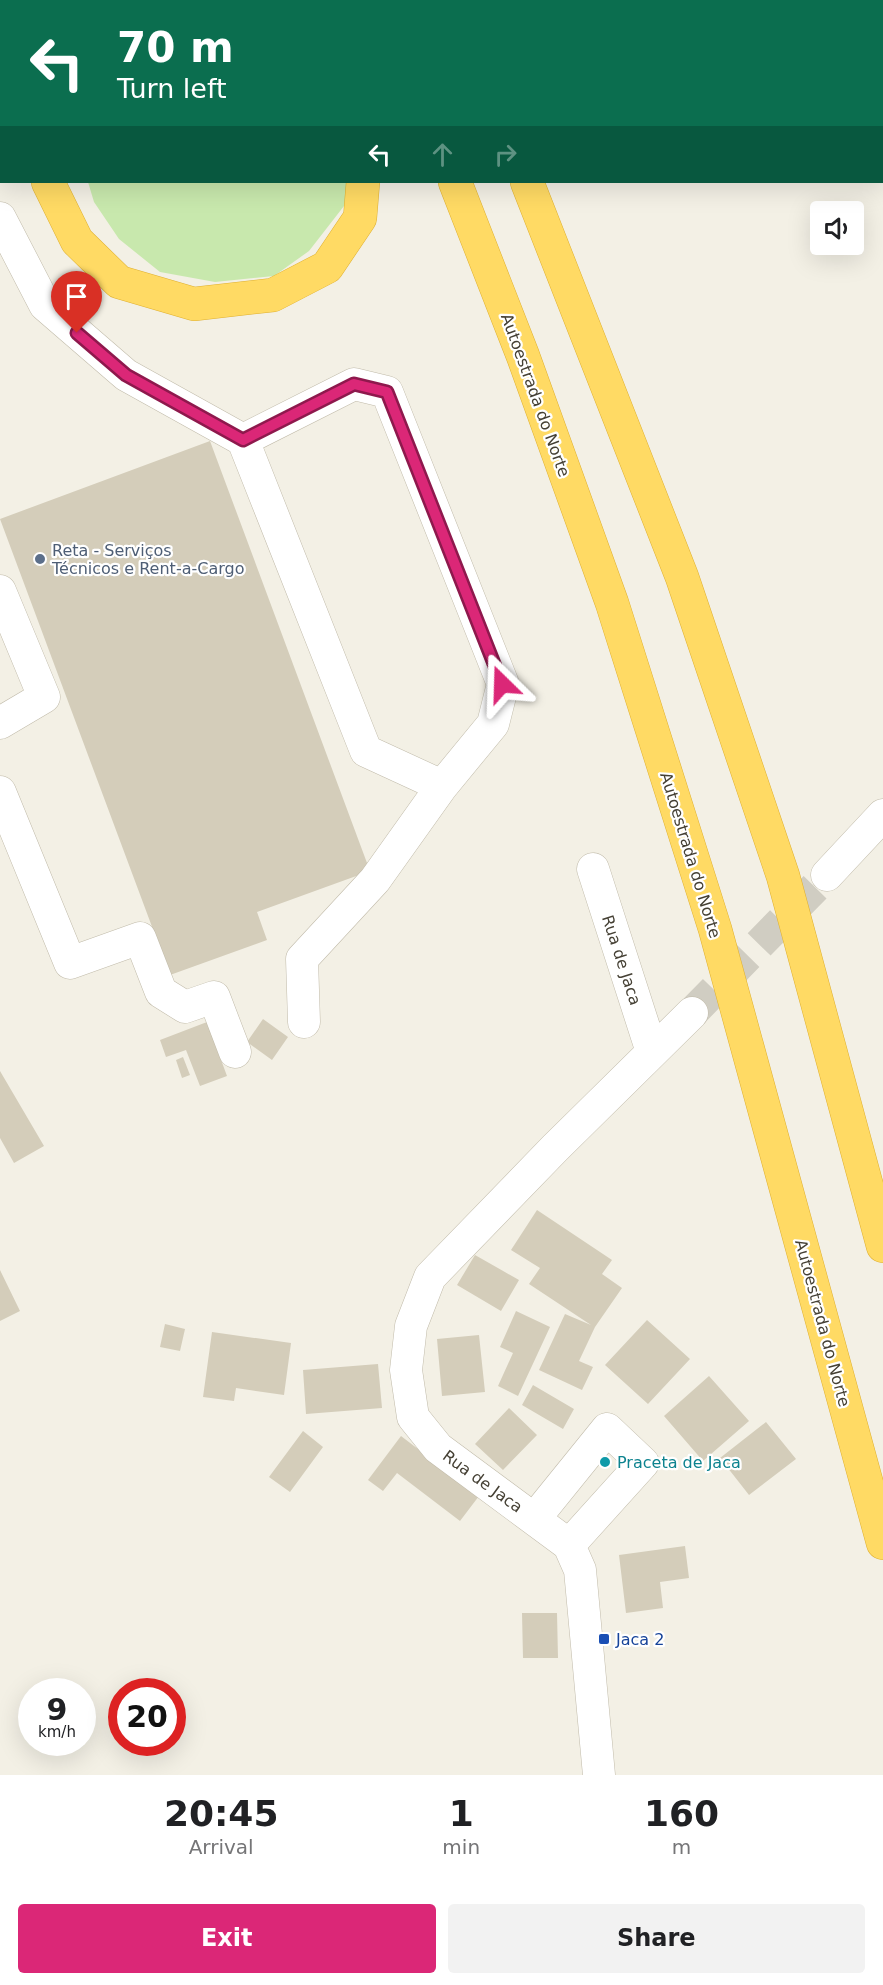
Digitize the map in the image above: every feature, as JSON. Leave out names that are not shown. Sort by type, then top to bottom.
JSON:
[{"type":"highway","points":[[48,183],[77,241],[119,282],[194,304],[273,295],[327,267],[360,218],[363,183]]},
{"type":"highway","name":"Autoestrada do Norte","points":[[455,183],[523,356],[612,603],[704,895],[883,1543]]},
{"type":"highway","points":[[527,183],[682,577],[779,865],[883,1246]]},
{"type":"street","points":[[0,218],[45,305],[126,375],[243,440],[366,751],[442,786]]},
{"type":"street","points":[[243,440],[354,384],[387,392],[502,684],[493,724],[442,786],[375,880],[302,959],[304,1022]]},
{"type":"street","points":[[0,591],[44,697],[0,723]]},
{"type":"street","points":[[0,792],[70,963],[140,938],[161,992],[185,1007],[214,997],[235,1052]]},
{"type":"street","points":[[827,875],[883,815]]},
{"type":"street","name":"Rua de Jaca","points":[[593,868],[652,1052]]},
{"type":"street","name":"Rua de Jaca","points":[[598,1775],[580,1570],[569,1545],[438,1448],[413,1417],[406,1370],[411,1326],[430,1277],[692,1012]]},
{"type":"street","points":[[535,1518],[607,1429],[643,1463],[569,1545]]},
{"type":"green space","points":[[88,183],[350,183],[344,206],[309,251],[274,276],[215,282],[160,272],[119,239],[94,202]]},
{"type":"building","points":[[210,441],[370,871],[257,912],[267,940],[170,975],[0,519]]},
{"type":"building","points":[[263,1019],[288,1037],[272,1060],[247,1042]]},
{"type":"building","points":[[207,1022],[227,1076],[200,1086],[186,1050],[166,1057],[160,1040]]},
{"type":"building","points":[[183,1057],[190,1075],[182,1078],[176,1060]]},
{"type":"building","points":[[0,1071],[44,1146],[14,1163],[0,1138]]},
{"type":"building","points":[[537,1210],[612,1260],[602,1274],[622,1288],[595,1327],[579,1361],[593,1367],[582,1390],[539,1370],[565,1314],[591,1325],[529,1284],[540,1268],[511,1250]]},
{"type":"building","points":[[475,1255],[519,1280],[501,1311],[457,1285]]},
{"type":"building","points":[[0,1270],[20,1311],[0,1321]]},
{"type":"building","points":[[516,1311],[550,1327],[518,1396],[498,1386],[513,1353],[500,1347]]},
{"type":"building","points":[[647,1320],[690,1359],[648,1404],[605,1365]]},
{"type":"building","points":[[165,1324],[185,1329],[180,1351],[160,1347]]},
{"type":"building","points":[[212,1332],[291,1343],[284,1395],[236,1388],[234,1401],[203,1397]]},
{"type":"building","points":[[479,1335],[485,1392],[442,1396],[437,1339]]},
{"type":"building","points":[[378,1364],[382,1408],[306,1414],[303,1370]]},
{"type":"building","points":[[709,1376],[749,1421],[703,1461],[664,1416]]},
{"type":"building","points":[[533,1385],[574,1409],[563,1429],[522,1405]]},
{"type":"building","points":[[509,1408],[537,1435],[503,1470],[475,1444]]},
{"type":"building","points":[[766,1422],[796,1459],[749,1495],[720,1458]]},
{"type":"building","points":[[303,1431],[323,1447],[290,1492],[269,1477]]},
{"type":"building","points":[[401,1436],[479,1496],[460,1521],[397,1473],[383,1491],[368,1480]]},
{"type":"building","points":[[685,1546],[689,1578],[660,1582],[663,1608],[626,1613],[619,1555]]},
{"type":"building","points":[[522,1613],[557,1613],[558,1658],[523,1658]]},
{"type":"tunnel","points":[[692,1013],[827,875]]},
{"type":"place","name":"Reta - Serviços Técnicos e Rent-a-Cargo","points":[[40,559]]},
{"type":"place","name":"Praceta de Jaca","points":[[605,1462]]},
{"type":"place","name":"Jaca 2","points":[[604,1639]]},
{"type":"route","points":[[77,333],[126,375],[243,440],[354,384],[387,392],[502,684]]}]
